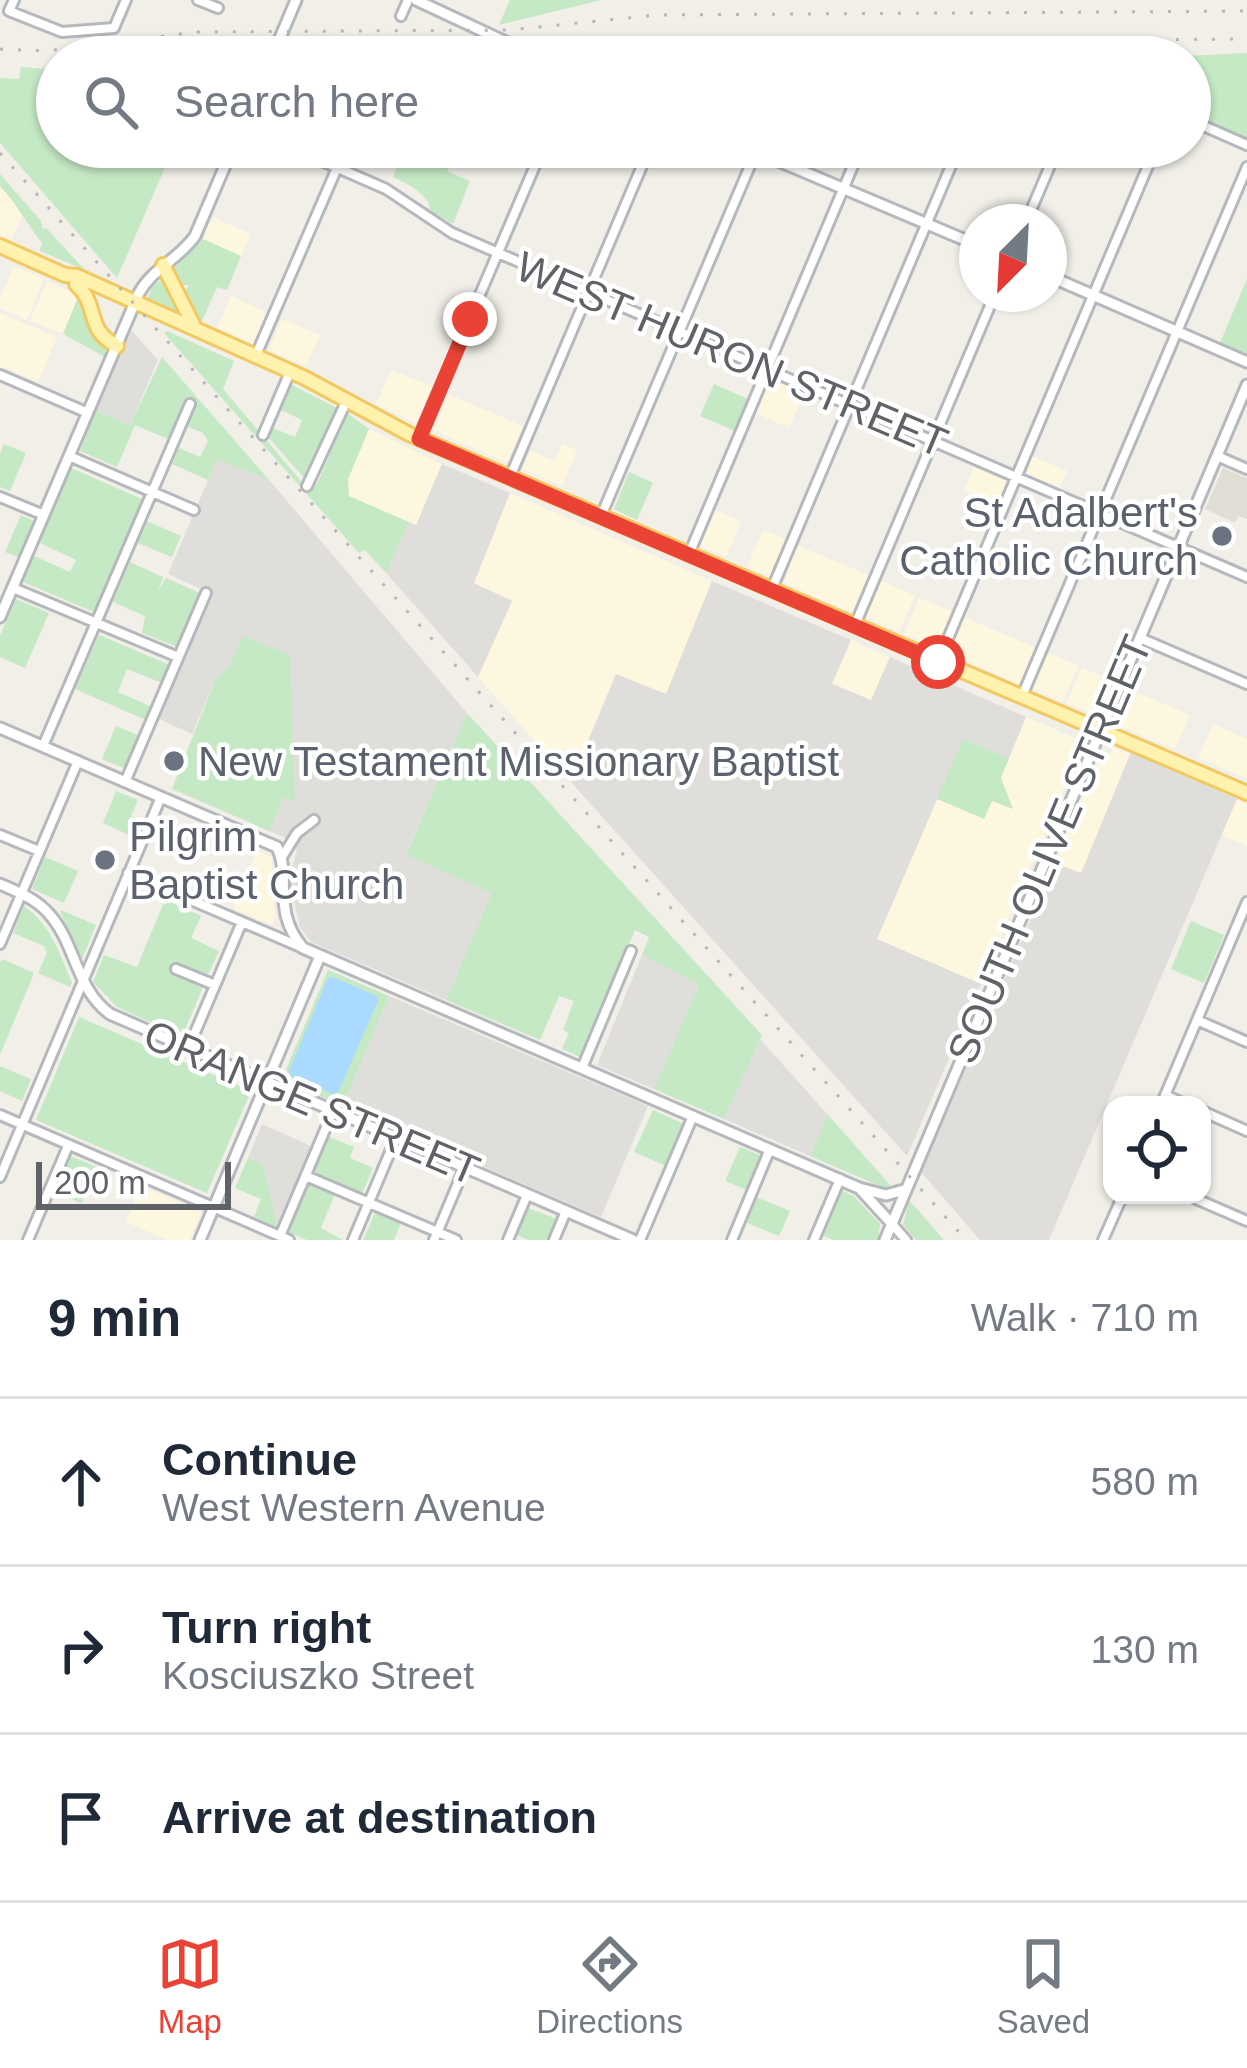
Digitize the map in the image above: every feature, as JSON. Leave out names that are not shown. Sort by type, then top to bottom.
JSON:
[{"type":"main road","points":[[0,246],[71,279],[88,298],[95,328],[117,346]]},
{"type":"main road","points":[[163,265],[178,289],[184,312],[203,333]]},
{"type":"main road","points":[[71,279],[77,276],[290,372],[419,439],[1247,793]]},
{"type":"street","points":[[14,0],[9,10],[62,32],[112,28],[126,0]]},
{"type":"street","points":[[198,0],[218,8]]},
{"type":"street","points":[[281,36],[296,0]]},
{"type":"street","points":[[401,16],[412,0],[492,36]]},
{"type":"street","points":[[1211,129],[1247,145]]},
{"type":"street","points":[[1022,697],[1247,167]]},
{"type":"street","points":[[1,612],[134,305],[151,275],[187,248],[195,236],[224,168]]},
{"type":"street","points":[[255,356],[337,168]]},
{"type":"street","name":"WEST HURON STREET","points":[[339,168],[386,189],[431,222],[498,253],[1247,577]]},
{"type":"street","points":[[419,439],[534,168]]},
{"type":"street","points":[[510,478],[641,168]]},
{"type":"street","points":[[601,517],[745,168]]},
{"type":"street","points":[[797,168],[959,238]]},
{"type":"street","points":[[688,555],[852,168]]},
{"type":"street","points":[[771,591],[950,168]]},
{"type":"street","points":[[1034,204],[1049,168]]},
{"type":"street","points":[[938,662],[1147,168]]},
{"type":"street","points":[[1067,285],[1247,362]]},
{"type":"street","points":[[854,626],[987,312]]},
{"type":"street","points":[[263,435],[290,372]]},
{"type":"street","points":[[0,375],[88,412]]},
{"type":"street","name":"SOUTH OLIVE STREET","points":[[886,1240],[1247,385]]},
{"type":"street","points":[[307,486],[347,400]]},
{"type":"street","points":[[43,746],[190,404]]},
{"type":"street","points":[[69,456],[194,510]]},
{"type":"street","points":[[1217,456],[1247,469]]},
{"type":"street","points":[[0,496],[44,515]]},
{"type":"street","points":[[13,588],[178,657]]},
{"type":"street","points":[[125,782],[206,593]]},
{"type":"street","points":[[1140,638],[1247,684]]},
{"type":"street","points":[[0,728],[270,844],[282,856]]},
{"type":"street","points":[[1,938],[78,761]]},
{"type":"street","points":[[0,1177],[161,797]]},
{"type":"street","points":[[303,948],[283,904],[282,856],[297,833],[314,820]]},
{"type":"street","points":[[0,835],[39,851]]},
{"type":"street","points":[[128,873],[860,1188],[886,1195],[906,1186]]},
{"type":"street","points":[[0,884],[21,894]]},
{"type":"street","name":"ORANGE STREET","points":[[21,894],[42,907],[58,926],[83,982],[110,1014],[637,1240]]},
{"type":"street","points":[[1165,1096],[1246,906]]},
{"type":"street","points":[[188,1048],[242,922]]},
{"type":"street","points":[[582,1068],[632,950]]},
{"type":"street","points":[[200,1240],[320,956]]},
{"type":"street","points":[[176,969],[215,986]]},
{"type":"street","points":[[1197,1020],[1247,1042]]},
{"type":"street","points":[[0,1115],[284,1238],[333,1111]]},
{"type":"street","points":[[637,1240],[693,1116]]},
{"type":"street","points":[[1211,1116],[1247,1131]]},
{"type":"street","points":[[353,1240],[396,1138]]},
{"type":"street","points":[[33,1238],[68,1146]]},
{"type":"street","points":[[732,1240],[770,1149]]},
{"type":"street","points":[[436,1236],[464,1169]]},
{"type":"street","points":[[306,1176],[436,1236],[456,1240]]},
{"type":"street","points":[[814,1240],[840,1179]]},
{"type":"street","points":[[860,1188],[906,1240]]},
{"type":"street","points":[[508,1240],[527,1195]]},
{"type":"street","points":[[1103,1240],[1119,1204]]},
{"type":"street","points":[[1208,1204],[1247,1221]]},
{"type":"street","points":[[554,1240],[566,1211]]},
{"type":"shaded area","points":[[0,186],[25,211],[11,240],[0,235]]},
{"type":"shaded area","points":[[213,217],[251,234],[241,256],[203,239]]},
{"type":"shaded area","points":[[14,266],[44,279],[27,320],[0,308]]},
{"type":"shaded area","points":[[47,281],[79,295],[63,334],[30,321]]},
{"type":"shaded area","points":[[231,296],[266,312],[253,344],[217,328]]},
{"type":"shaded area","points":[[0,313],[57,337],[38,382],[0,366]]},
{"type":"shaded area","points":[[282,319],[320,335],[306,366],[269,350]]},
{"type":"shaded area","points":[[131,330],[158,360],[130,425],[96,410]]},
{"type":"shaded area","points":[[391,370],[432,386],[416,423],[376,404]]},
{"type":"shaded area","points":[[770,379],[804,393],[789,428],[756,413]]},
{"type":"shaded area","points":[[448,394],[523,426],[507,463],[433,430]]},
{"type":"shaded area","points":[[369,429],[442,464],[416,526],[349,496],[348,480]]},
{"type":"shaded area","points":[[562,444],[577,450],[562,486],[522,469],[530,451],[554,461]]},
{"type":"shaded area","points":[[1031,456],[1067,471],[1060,488],[1024,473]]},
{"type":"shaded area","points":[[217,459],[270,481],[467,713],[406,854],[493,892],[446,1000],[311,942],[300,927],[289,879],[297,850],[286,838],[269,831],[284,796],[294,800],[229,667],[216,678],[192,734],[159,719],[210,593],[168,574]]},
{"type":"shaded area","points":[[442,464],[510,493],[474,583],[512,601],[478,677],[386,573],[409,522],[416,525]]},
{"type":"shaded area","points":[[974,467],[1009,482],[998,505],[964,491]]},
{"type":"shaded area","points":[[1223,468],[1247,478],[1247,519],[1238,516],[1235,523],[1205,509]]},
{"type":"shaded area","points":[[510,493],[712,581],[666,694],[615,675],[571,782],[478,677],[512,601],[473,583]]},
{"type":"shaded area","points":[[715,510],[741,521],[726,557],[700,546]]},
{"type":"shaded area","points":[[763,530],[786,539],[770,576],[747,567]]},
{"type":"shaded area","points":[[797,545],[870,576],[854,613],[784,583]]},
{"type":"shaded area","points":[[712,581],[851,640],[832,684],[871,700],[890,657],[1026,717],[1009,758],[963,739],[877,939],[981,984],[907,1156],[571,782],[616,674],[666,694]]},
{"type":"shaded area","points":[[881,581],[915,596],[899,632],[866,617]]},
{"type":"shaded area","points":[[919,598],[954,612],[938,648],[904,634]]},
{"type":"shaded area","points":[[964,617],[1036,648],[1021,685],[950,653]]},
{"type":"shaded area","points":[[851,640],[890,657],[871,700],[832,683]]},
{"type":"shaded area","points":[[1047,653],[1079,666],[1063,702],[1032,689]]},
{"type":"shaded area","points":[[1082,668],[1113,681],[1098,717],[1066,703]]},
{"type":"shaded area","points":[[1129,689],[1190,715],[1175,749],[1120,726],[1118,718]]},
{"type":"shaded area","points":[[1026,717],[1084,742],[981,984],[877,940],[937,799],[984,818]]},
{"type":"shaded area","points":[[1213,724],[1247,739],[1247,779],[1198,758]]},
{"type":"shaded area","points":[[1113,747],[1130,755],[1081,874],[1055,863],[1102,752],[1110,755]]},
{"type":"shaded area","points":[[1131,752],[1237,799],[1110,1096],[1103,1096],[1103,1113],[1049,1240],[980,1240],[921,1172],[1055,863],[1081,873]]},
{"type":"shaded area","points":[[1237,799],[1247,804],[1247,846],[1221,835]]},
{"type":"shaded area","points":[[257,851],[272,857],[270,886],[276,917],[272,925],[233,908]]},
{"type":"shaded area","points":[[642,955],[699,985],[654,1089],[597,1065]]},
{"type":"shaded area","points":[[389,996],[648,1106],[601,1217],[343,1106]]},
{"type":"shaded area","points":[[760,1039],[828,1115],[810,1156],[724,1119]]},
{"type":"shaded area","points":[[262,1124],[313,1147],[278,1228],[263,1164],[248,1158]]},
{"type":"shaded area","points":[[141,1186],[201,1212],[190,1240],[168,1240],[126,1222]]},
{"type":"green space","points":[[510,0],[601,0],[499,25]]},
{"type":"green space","points":[[1247,53],[1247,141],[1211,125],[1211,55]]},
{"type":"green space","points":[[21,67],[36,68],[36,168],[165,168],[117,278],[0,143],[0,78],[19,79]]},
{"type":"green space","points":[[397,168],[448,168],[470,181],[453,224],[431,211],[416,190],[393,177]]},
{"type":"green space","points":[[0,174],[43,229],[85,270],[40,251],[42,243],[0,186]]},
{"type":"green space","points":[[203,239],[241,256],[227,290],[217,287],[202,321],[192,314],[185,292],[189,285],[183,285],[174,268]]},
{"type":"green space","points":[[165,276],[182,318],[146,303],[152,287]]},
{"type":"green space","points":[[1247,279],[1247,356],[1219,345]]},
{"type":"green space","points":[[79,295],[90,332],[105,349],[105,357],[63,334]]},
{"type":"green space","points":[[164,333],[234,361],[223,389],[306,487],[311,489],[318,482],[347,413],[369,429],[348,479],[349,496],[409,522],[386,573],[365,550],[359,553]]},
{"type":"green space","points":[[162,357],[270,481],[217,459],[208,480],[172,464],[179,448],[200,457],[208,441],[203,433],[186,426],[193,409],[185,399],[168,439],[135,425],[117,467],[80,451],[96,410],[130,425]]},
{"type":"green space","points":[[714,384],[748,399],[735,431],[700,416]]},
{"type":"green space","points":[[292,385],[337,408],[305,479],[269,438],[273,428],[295,437],[302,420],[281,410]]},
{"type":"green space","points":[[4,444],[26,453],[10,491],[0,487]]},
{"type":"green space","points":[[71,468],[142,499],[94,612],[23,582],[34,556],[70,572],[76,560],[40,543]]},
{"type":"green space","points":[[629,472],[653,483],[637,520],[614,509]]},
{"type":"green space","points":[[21,515],[34,521],[18,557],[5,552]]},
{"type":"green space","points":[[147,521],[181,536],[172,557],[138,543]]},
{"type":"green space","points":[[130,562],[163,577],[158,591],[166,578],[200,593],[177,647],[142,633],[145,616],[113,602]]},
{"type":"green space","points":[[16,599],[49,613],[25,668],[0,657],[0,636]]},
{"type":"green space","points":[[99,635],[170,665],[162,683],[127,669],[118,692],[152,707],[146,720],[75,689]]},
{"type":"green space","points":[[243,636],[290,655],[295,801],[284,797],[269,831],[172,789],[216,678],[229,667]]},
{"type":"green space","points":[[467,713],[762,1035],[724,1119],[654,1089],[699,985],[642,955],[649,937],[635,930],[580,1057],[562,1049],[569,1033],[563,1030],[574,1001],[559,996],[540,1040],[446,1000],[492,893],[406,855]]},
{"type":"green space","points":[[116,726],[140,736],[126,769],[102,759]]},
{"type":"green space","points":[[963,739],[1009,758],[1001,778],[1013,809],[992,801],[984,819],[937,799]]},
{"type":"green space","points":[[116,791],[138,800],[131,816],[140,820],[133,837],[103,823]]},
{"type":"green space","points":[[45,857],[78,871],[64,903],[32,889]]},
{"type":"green space","points":[[165,900],[201,916],[191,938],[219,951],[207,977],[177,965],[173,973],[203,987],[182,1037],[117,1007],[93,982],[104,955],[137,967]]},
{"type":"green space","points":[[24,906],[54,941],[70,987],[38,973],[47,953],[44,946],[13,933]]},
{"type":"green space","points":[[60,912],[96,925],[82,959]]},
{"type":"green space","points":[[1191,921],[1224,935],[1204,983],[1171,969]]},
{"type":"green space","points":[[2,959],[34,973],[0,1055],[0,963]]},
{"type":"green space","points":[[328,970],[389,996],[343,1106],[282,1079]]},
{"type":"green space","points":[[79,1017],[251,1091],[207,1193],[36,1120]]},
{"type":"green space","points":[[0,1066],[31,1079],[22,1101],[0,1091]]},
{"type":"green space","points":[[653,1110],[684,1124],[666,1166],[634,1152]]},
{"type":"green space","points":[[828,1115],[890,1185],[887,1189],[810,1156]]},
{"type":"green space","points":[[327,1136],[354,1147],[350,1158],[373,1168],[362,1194],[312,1173]]},
{"type":"green space","points":[[740,1147],[762,1156],[747,1190],[725,1181]]},
{"type":"green space","points":[[70,1156],[97,1167],[81,1203],[55,1192]]},
{"type":"green space","points":[[248,1158],[263,1164],[278,1228],[254,1217],[261,1199],[235,1188]]},
{"type":"green space","points":[[308,1182],[335,1194],[321,1228],[343,1240],[307,1240],[288,1232]]},
{"type":"green space","points":[[841,1190],[854,1196],[880,1224],[878,1240],[833,1240],[822,1235]]},
{"type":"green space","points":[[756,1197],[790,1211],[779,1236],[745,1222]]},
{"type":"green space","points":[[909,1200],[944,1240],[916,1240],[903,1225]]},
{"type":"green space","points":[[528,1208],[557,1219],[549,1240],[528,1240],[515,1234]]},
{"type":"green space","points":[[376,1211],[401,1222],[394,1240],[363,1240]]},
{"type":"water","points":[[332,977],[377,996],[378,1001],[338,1092],[333,1094],[289,1071]]},
{"type":"railway","points":[[164,36],[509,30],[657,15],[1247,11]]},
{"type":"railway","points":[[1211,39],[1247,39]]},
{"type":"railway","points":[[0,49],[36,51]]},
{"type":"railway","points":[[0,153],[966,1240]]},
{"type":"place","name":"St Adalbert's Catholic Church","points":[[1222,536]]},
{"type":"place","name":"New Testament Missionary Baptist","points":[[174,761]]},
{"type":"place","name":"Pilgrim Baptist Church","points":[[105,860]]},
{"type":"route","points":[[470,319],[419,439],[938,662]]}]
